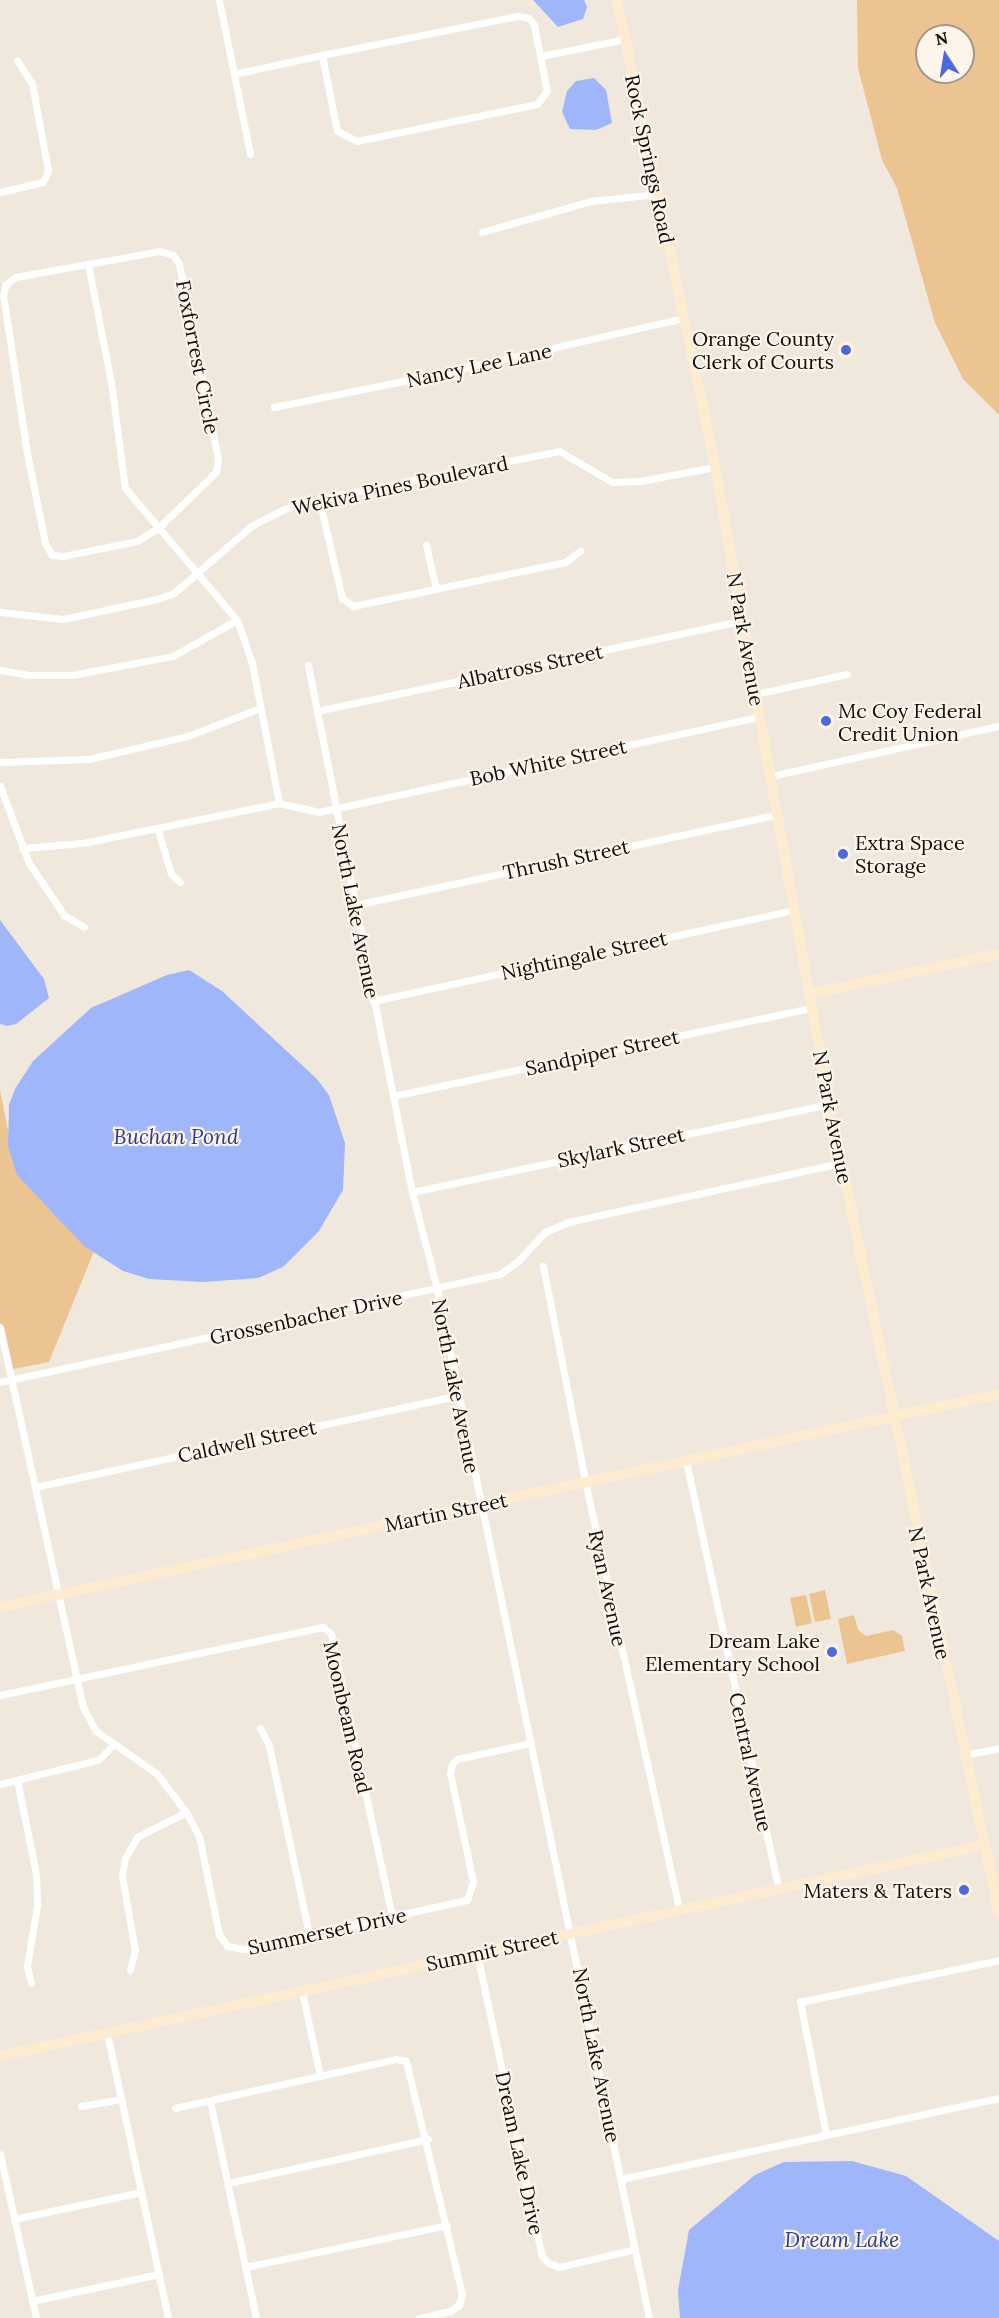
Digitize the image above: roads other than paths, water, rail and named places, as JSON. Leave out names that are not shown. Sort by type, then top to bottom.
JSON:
[{"type":"street","points":[[219,0],[250,154]]},
{"type":"street","name":"Rock Springs Road","points":[[616,0],[683,318]]},
{"type":"street","points":[[234,74],[322,55],[517,16],[529,18],[534,25],[547,91],[537,104],[357,141],[337,131],[322,55]]},
{"type":"street","points":[[541,56],[625,39]]},
{"type":"street","points":[[0,192],[43,182],[48,170],[32,84],[17,60]]},
{"type":"street","points":[[482,232],[591,201],[658,195]]},
{"type":"street","name":"Foxforrest Circle","points":[[160,251],[172,255],[179,264],[218,459],[216,472],[210,480],[159,528],[137,541],[63,556],[52,555],[45,543],[3,295],[6,284],[16,277],[160,251]]},
{"type":"street","points":[[22,848],[83,843],[158,830],[279,803],[246,640],[237,620],[125,488],[111,382],[88,264]]},
{"type":"street","name":"Nancy Lee Lane","points":[[273,407],[443,374],[683,318]]},
{"type":"street","name":"N Park Avenue","points":[[683,318],[715,467],[829,1104],[999,1913]]},
{"type":"street","name":"Wekiva Pines Boulevard","points":[[0,612],[63,619],[157,599],[174,592],[199,573],[251,526],[284,509],[319,499],[559,451],[612,482],[640,481],[715,467]]},
{"type":"street","points":[[319,499],[342,598],[353,606],[565,562],[580,551]]},
{"type":"street","points":[[426,545],[436,589]]},
{"type":"street","points":[[0,670],[29,675],[72,675],[173,656],[237,620]]},
{"type":"street","name":"Albatross Street","points":[[317,711],[742,621]]},
{"type":"street","name":"North Lake Avenue","points":[[308,665],[412,1192],[437,1289],[479,1504],[573,1933],[649,2318]]},
{"type":"street","points":[[756,694],[847,674]]},
{"type":"street","points":[[0,762],[89,759],[188,736],[260,708]]},
{"type":"street","name":"Bob White Street","points":[[279,803],[319,812],[760,717]]},
{"type":"street","points":[[771,776],[999,726]]},
{"type":"street","points":[[0,786],[22,848],[64,915],[84,927]]},
{"type":"street","name":"Thrush Street","points":[[355,905],[778,814]]},
{"type":"street","points":[[158,830],[171,874],[180,882]]},
{"type":"street","name":"Nightingale Street","points":[[373,1001],[794,910]]},
{"type":"street","points":[[809,994],[999,954]]},
{"type":"street","name":"Sandpiper Street","points":[[393,1096],[811,1008]]},
{"type":"street","name":"Skylark Street","points":[[412,1192],[829,1104]]},
{"type":"street","name":"Grossenbacher Drive","points":[[0,1382],[500,1274],[518,1262],[545,1232],[567,1222],[842,1163]]},
{"type":"street","name":"Ryan Avenue","points":[[543,1266],[585,1481],[679,1910]]},
{"type":"street","name":"Summerset Drive","points":[[0,1327],[75,1680],[96,1731],[112,1746],[157,1774],[186,1812],[199,1836],[224,1944],[244,1949],[458,1903],[471,1894],[472,1878],[450,1773],[453,1764],[457,1760],[531,1743]]},
{"type":"street","name":"Martin Street","points":[[0,1607],[999,1394]]},
{"type":"street","name":"Caldwell Street","points":[[35,1487],[459,1395]]},
{"type":"street","name":"Central Avenue","points":[[686,1461],[778,1888]]},
{"type":"street","name":"Moonbeam Road","points":[[75,1680],[323,1627],[331,1634],[392,1916]]},
{"type":"street","points":[[0,1695],[75,1680]]},
{"type":"street","points":[[260,1728],[269,1746],[309,1934]]},
{"type":"street","points":[[0,1784],[98,1760],[112,1746]]},
{"type":"street","points":[[964,1755],[999,1748]]},
{"type":"street","points":[[17,1780],[36,1874],[37,1906],[27,1966],[31,1983]]},
{"type":"street","points":[[130,1970],[135,1950],[122,1876],[125,1857],[137,1837],[186,1812]]},
{"type":"street","name":"Summit Street","points":[[0,2056],[984,1845]]},
{"type":"street","name":"Dream Lake Drive","points":[[477,1953],[542,2256],[548,2263],[559,2267],[636,2249]]},
{"type":"street","points":[[826,2134],[800,2002],[999,1960]]},
{"type":"street","points":[[302,1992],[320,2076]]},
{"type":"street","points":[[107,2033],[168,2318]]},
{"type":"street","points":[[175,2108],[396,2059],[406,2061],[428,2139],[462,2294],[459,2305],[450,2311],[419,2318]]},
{"type":"street","points":[[621,2179],[999,2098]]},
{"type":"street","points":[[81,2106],[121,2099]]},
{"type":"street","points":[[210,2101],[256,2318]]},
{"type":"street","points":[[228,2183],[428,2139]]},
{"type":"street","points":[[0,2154],[36,2318]]},
{"type":"street","points":[[14,2219],[141,2192]]},
{"type":"street","points":[[245,2267],[447,2225]]},
{"type":"street","points":[[32,2301],[159,2274]]},
{"type":"water","points":[[533,0],[584,0],[587,7],[583,19],[558,27]]},
{"type":"water","points":[[594,78],[606,90],[612,123],[596,130],[570,129],[562,112],[567,91],[576,81]]},
{"type":"water","points":[[0,920],[44,979],[49,998],[16,1024],[7,1026],[0,1024]]},
{"type":"water","name":"Buchan Pond","points":[[189,970],[222,991],[317,1079],[329,1095],[345,1143],[343,1190],[319,1231],[283,1267],[258,1278],[203,1282],[149,1279],[123,1271],[84,1246],[17,1175],[8,1146],[9,1105],[15,1089],[33,1061],[91,1008],[167,975]]},
{"type":"water","name":"Dream Lake","points":[[852,2161],[906,2176],[999,2241],[999,2318],[680,2318],[678,2290],[689,2230],[755,2175],[784,2162]]},
{"type":"place","name":"Orange County Clerk of Courts","points":[[846,350]]},
{"type":"place","name":"Mc Coy Federal Credit Union","points":[[826,721]]},
{"type":"place","name":"Extra Space Storage","points":[[843,854]]},
{"type":"place","name":"Dream Lake Elementary School","points":[[832,1652]]},
{"type":"place","name":"Maters & Taters","points":[[964,1890]]}]
